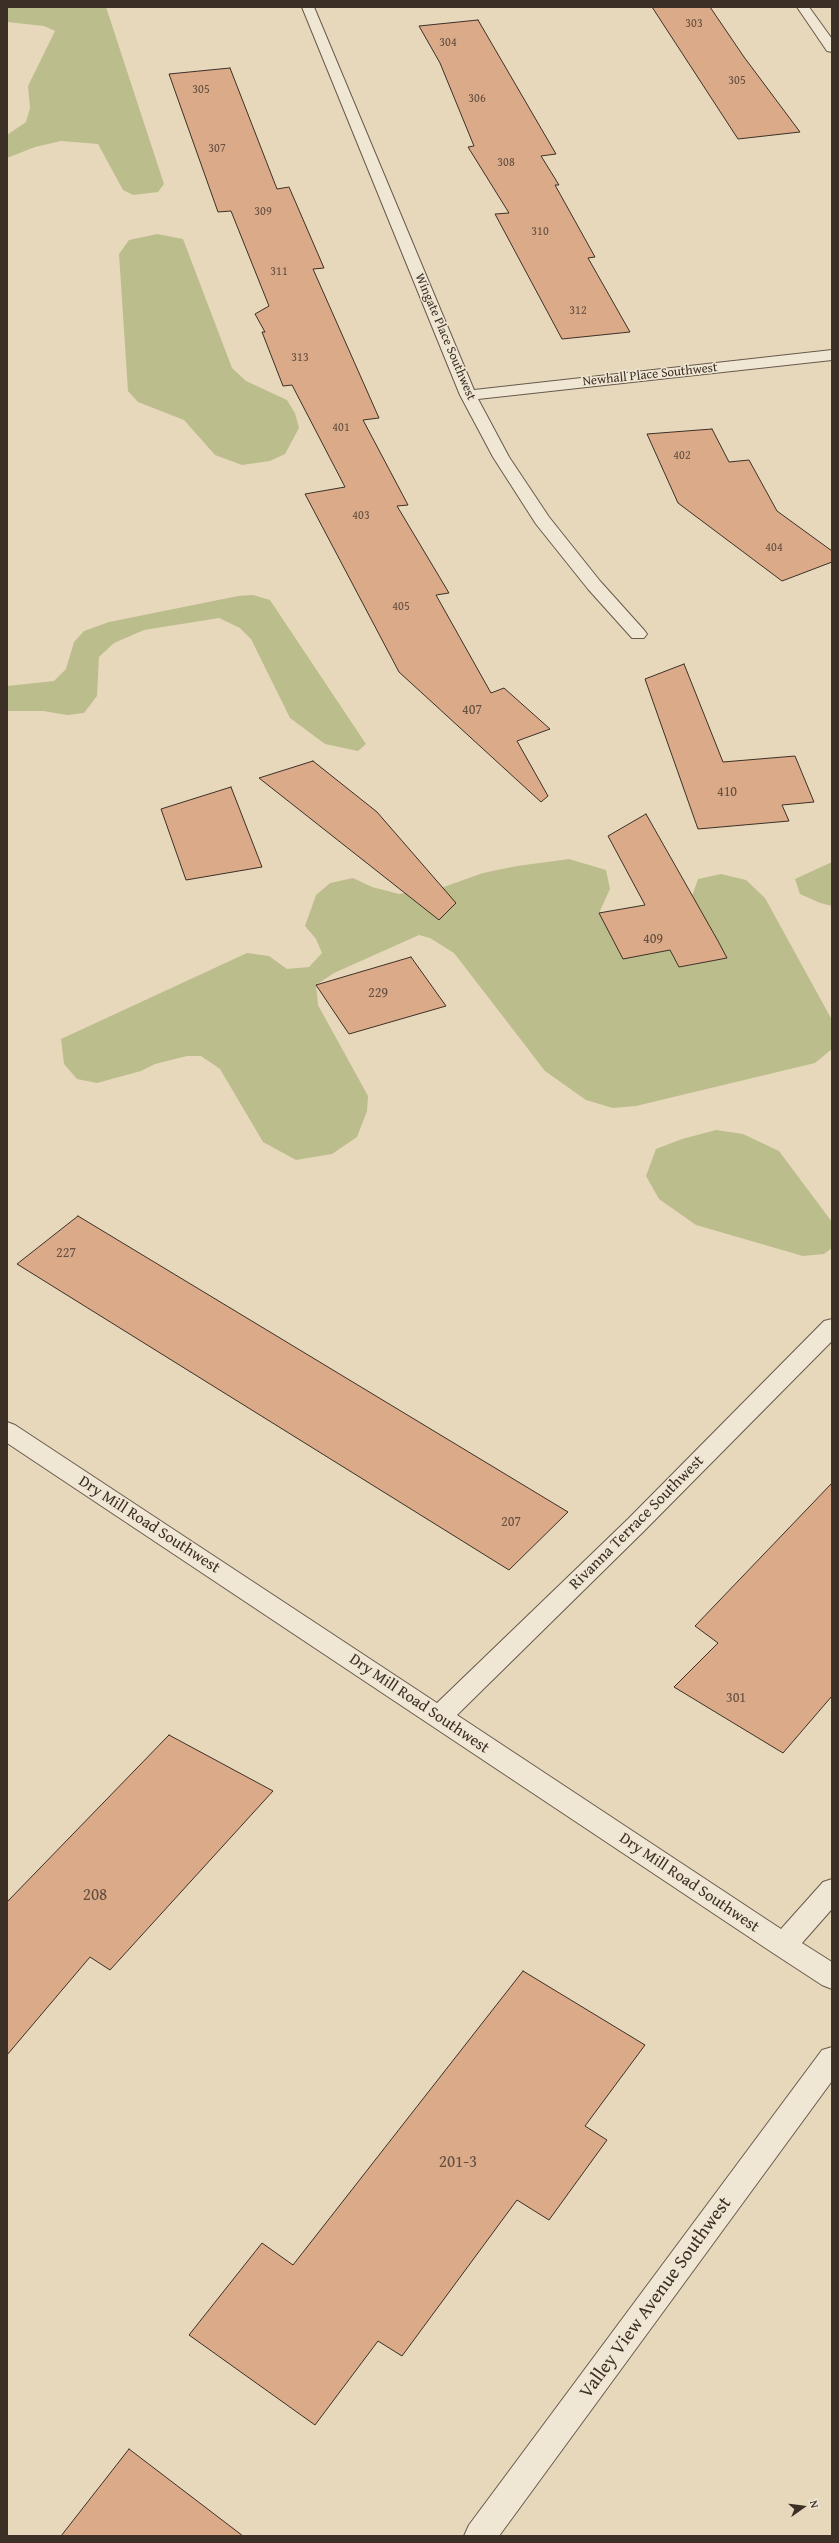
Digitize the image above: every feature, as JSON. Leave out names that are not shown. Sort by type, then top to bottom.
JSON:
[{"type":"street","name":"Wingate Place Southwest","points":[[308,7],[468,395],[501,457],[542,520],[594,585],[638,634]]},
{"type":"street","points":[[803,7],[832,48]]},
{"type":"street","name":"Newhall Place Southwest","points":[[468,395],[832,355]]},
{"type":"street","name":"Rivanna Terrace Southwest","points":[[439,1717],[636,1525],[832,1327]]},
{"type":"street","name":"Dry Mill Road Southwest","points":[[7,1431],[832,1977]]},
{"type":"street","points":[[783,1945],[832,1890]]},
{"type":"street","name":"Valley View Avenue Southwest","points":[[480,2536],[832,2059]]},
{"type":"green space","points":[[7,7],[106,7],[164,184],[158,192],[133,195],[123,190],[98,144],[61,141],[35,147],[7,158],[7,135],[26,122],[30,108],[28,86],[55,31],[44,26],[7,22]]},
{"type":"green space","points":[[157,234],[183,239],[232,368],[246,381],[287,400],[295,413],[299,428],[285,454],[270,461],[242,465],[215,455],[184,420],[138,402],[128,391],[119,254],[129,240]]},
{"type":"green space","points":[[253,595],[270,600],[366,744],[358,751],[325,744],[290,718],[251,639],[240,628],[219,618],[144,630],[114,643],[99,657],[97,696],[84,713],[67,715],[43,711],[7,711],[7,686],[54,681],[66,669],[74,642],[84,631],[109,622],[238,596]]},
{"type":"green space","points":[[569,859],[606,870],[610,889],[599,913],[670,950],[679,967],[727,958],[692,896],[698,879],[721,874],[746,880],[765,898],[832,1020],[832,1049],[815,1063],[636,1106],[613,1108],[586,1100],[545,1071],[454,953],[430,938],[419,935],[334,973],[316,985],[318,1005],[368,1096],[367,1111],[357,1137],[332,1154],[296,1160],[263,1142],[220,1069],[201,1056],[187,1056],[155,1064],[141,1071],[97,1083],[77,1079],[64,1064],[61,1039],[247,953],[269,956],[287,969],[309,967],[322,953],[316,939],[305,926],[316,895],[330,883],[353,878],[372,887],[399,894],[441,888],[483,873],[517,866]]},
{"type":"green space","points":[[832,862],[832,906],[820,903],[800,894],[795,879]]},
{"type":"green space","points":[[716,1130],[743,1134],[779,1151],[832,1222],[832,1248],[824,1254],[803,1256],[696,1225],[659,1199],[646,1176],[656,1149],[682,1139]]},
{"type":"building","points":[[652,7],[710,7],[744,57],[800,132],[738,139]]},
{"type":"building","points":[[478,20],[556,154],[541,156],[559,185],[555,185],[595,257],[588,258],[630,332],[562,339],[495,214],[509,213],[468,147],[474,146],[440,63],[419,26]]},
{"type":"building","points":[[230,68],[277,189],[289,187],[324,268],[313,269],[379,418],[363,420],[408,505],[397,506],[449,593],[436,595],[491,693],[504,688],[550,729],[517,741],[548,796],[541,802],[399,672],[305,494],[345,487],[292,385],[283,386],[262,332],[265,332],[255,314],[269,306],[231,211],[218,212],[169,74]]},
{"type":"building","points":[[712,429],[729,462],[749,460],[777,511],[832,551],[832,562],[782,581],[678,503],[647,434]]},
{"type":"building","points":[[684,664],[723,762],[795,756],[814,802],[782,805],[789,821],[698,829],[645,679]]},
{"type":"building","points":[[313,761],[377,812],[456,903],[439,920],[259,778]]},
{"type":"building","points":[[231,787],[262,867],[186,880],[161,809]]},
{"type":"building","points":[[646,814],[727,958],[679,967],[670,950],[623,959],[599,913],[645,905],[608,836]]},
{"type":"building","points":[[411,957],[446,1006],[349,1034],[316,985]]},
{"type":"building","points":[[78,1216],[568,1512],[509,1570],[17,1264]]},
{"type":"building","points":[[832,1483],[832,1696],[783,1753],[674,1687],[718,1643],[695,1626]]},
{"type":"building","points":[[169,1735],[273,1791],[110,1970],[90,1957],[7,2055],[7,1902]]},
{"type":"building","points":[[523,1971],[645,2045],[585,2126],[607,2140],[549,2220],[517,2200],[402,2356],[378,2341],[315,2425],[189,2335],[262,2243],[293,2265]]},
{"type":"building","points":[[129,2449],[243,2536],[61,2536]]}]
